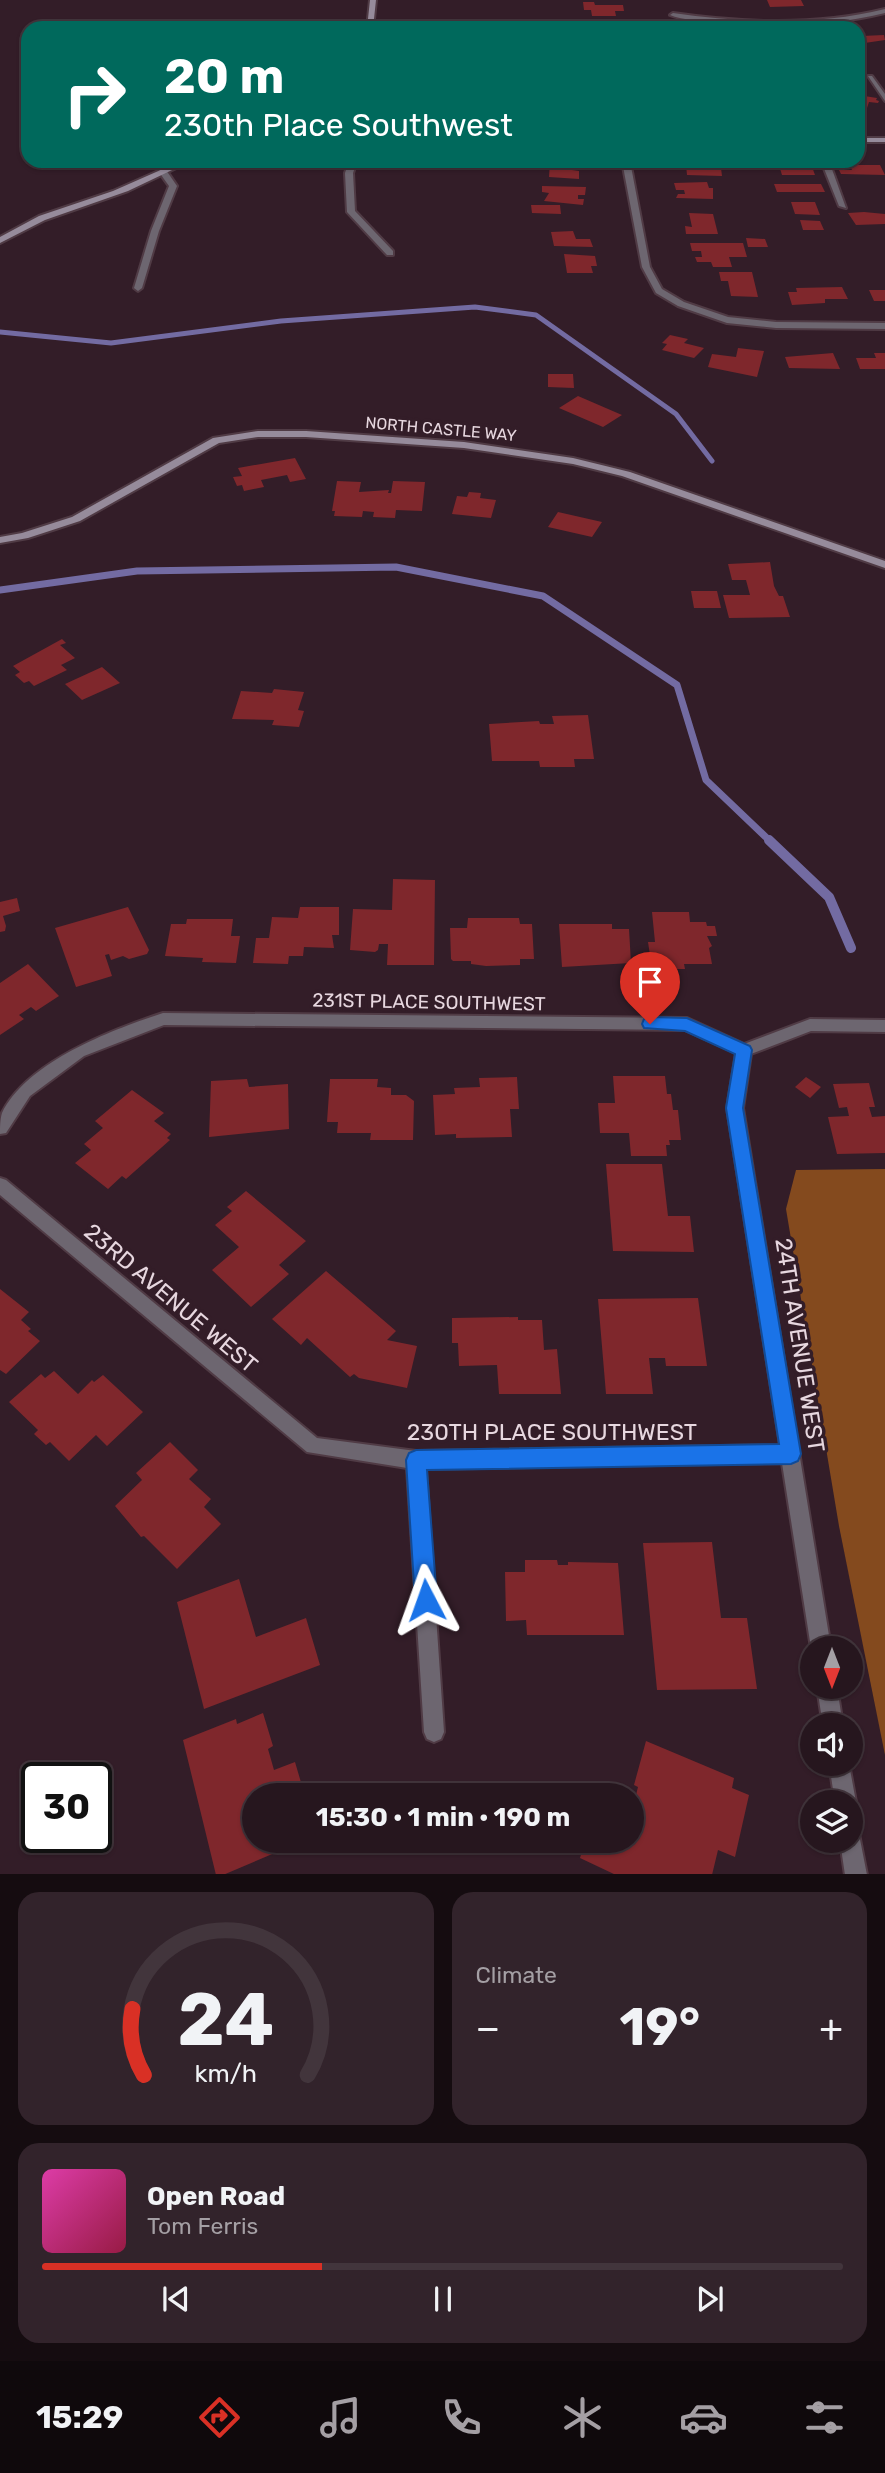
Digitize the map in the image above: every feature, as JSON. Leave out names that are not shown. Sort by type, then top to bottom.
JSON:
[{"type":"street","points":[[371,21],[373,0]]},
{"type":"street","points":[[673,15],[701,20],[836,20],[870,16],[885,11]]},
{"type":"street","points":[[870,77],[885,99]]},
{"type":"street","points":[[865,140],[885,140]]},
{"type":"street","points":[[0,241],[23,224],[51,212],[120,191],[172,168]]},
{"type":"street","points":[[351,168],[351,212],[390,253]]},
{"type":"street","points":[[627,168],[646,267],[659,291],[681,304],[727,320],[776,325],[885,326]]},
{"type":"street","points":[[828,168],[843,206]]},
{"type":"street","points":[[138,288],[155,231],[173,186],[163,172]]},
{"type":"street","name":"NORTH CASTLE WAY","points":[[0,540],[24,536],[76,519],[216,440],[258,434],[306,434],[477,446],[573,461],[626,474],[885,565]]},
{"type":"street","name":"231ST PLACE SOUTHWEST","points":[[0,1128],[25,1092],[79,1052],[163,1019],[687,1024],[744,1050]]},
{"type":"street","points":[[744,1050],[810,1025],[885,1026]]},
{"type":"street","name":"24TH AVENUE WEST","points":[[744,1050],[735,1108],[819,1636]]},
{"type":"street","name":"23RD AVENUE WEST","points":[[0,1185],[313,1446]]},
{"type":"street","name":"230TH PLACE SOUTHWEST","points":[[313,1446],[416,1460],[791,1454]]},
{"type":"street","points":[[416,1460],[435,1732]]},
{"type":"street","points":[[853,1853],[856,1874]]},
{"type":"shaded area","points":[[885,1169],[885,1755],[839,1526],[786,1209],[796,1170]]},
{"type":"building","points":[[767,0],[801,0],[804,6],[770,7]]},
{"type":"building","points":[[583,2],[623,5],[624,11],[615,11],[616,16],[592,16],[591,10],[584,10]]},
{"type":"building","points":[[884,35],[885,40],[865,43],[865,36]]},
{"type":"building","points":[[865,96],[877,98],[879,101],[869,102],[865,114]]},
{"type":"building","points":[[865,165],[880,165],[885,175],[841,174],[839,170],[852,170],[851,168],[865,168]]},
{"type":"building","points":[[550,168],[572,168],[579,171],[579,179],[549,177]]},
{"type":"building","points":[[686,168],[721,168],[722,176],[687,175]]},
{"type":"building","points":[[780,168],[812,168],[815,175],[782,175]]},
{"type":"building","points":[[707,182],[709,188],[713,188],[713,199],[676,198],[678,194],[685,194],[684,190],[676,190],[674,183]]},
{"type":"building","points":[[774,184],[821,184],[825,192],[777,192]]},
{"type":"building","points":[[542,186],[586,187],[585,195],[578,195],[578,199],[584,199],[583,205],[544,201],[549,193],[542,192]]},
{"type":"building","points":[[791,202],[815,202],[820,215],[795,214]]},
{"type":"building","points":[[531,205],[560,205],[561,214],[532,213]]},
{"type":"building","points":[[689,213],[713,214],[718,234],[686,234],[685,226],[692,227]]},
{"type":"building","points":[[848,213],[885,214],[885,224],[856,225]]},
{"type":"building","points":[[800,220],[820,221],[824,230],[803,230]]},
{"type":"building","points":[[573,231],[576,239],[590,239],[593,247],[554,246],[551,232]]},
{"type":"building","points":[[746,238],[765,239],[768,247],[748,247]]},
{"type":"building","points":[[690,243],[743,243],[747,257],[729,257],[732,267],[713,267],[711,262],[697,262],[695,257],[702,257],[701,251],[692,251]]},
{"type":"building","points":[[564,254],[595,256],[597,266],[591,266],[593,273],[567,273]]},
{"type":"building","points":[[719,272],[752,272],[758,297],[731,296],[728,281],[721,281]]},
{"type":"building","points":[[842,287],[848,299],[825,299],[825,303],[792,305],[788,292],[797,292],[796,288]]},
{"type":"building","points":[[869,290],[885,290],[885,301],[874,301]]},
{"type":"building","points":[[670,335],[688,339],[684,343],[704,348],[694,358],[662,350],[667,344],[662,343]]},
{"type":"building","points":[[738,348],[764,351],[757,377],[708,367],[712,354],[736,357]]},
{"type":"building","points":[[833,353],[840,369],[789,368],[785,357]]},
{"type":"building","points":[[874,353],[885,353],[885,369],[860,369],[856,358],[876,358]]},
{"type":"building","points":[[548,374],[573,374],[574,388],[548,387]]},
{"type":"building","points":[[578,396],[622,415],[603,427],[559,408]]},
{"type":"building","points":[[295,458],[306,479],[290,482],[287,475],[261,480],[264,487],[244,491],[242,485],[237,486],[233,477],[242,476],[238,468]]},
{"type":"building","points":[[337,481],[361,482],[359,492],[389,490],[388,493],[391,493],[393,481],[425,482],[422,511],[396,510],[395,518],[373,517],[374,512],[363,511],[362,517],[334,516],[335,511],[332,511]]},
{"type":"building","points":[[469,492],[481,493],[480,498],[496,500],[491,518],[452,514],[457,496],[467,497]]},
{"type":"building","points":[[558,512],[602,522],[592,537],[548,527]]},
{"type":"building","points":[[770,562],[774,586],[779,596],[783,596],[790,617],[729,618],[723,595],[750,595],[746,580],[732,580],[728,564]]},
{"type":"building","points":[[691,591],[717,591],[721,608],[694,608]]},
{"type":"building","points":[[62,639],[66,643],[60,645],[75,658],[61,665],[67,670],[34,686],[29,681],[24,683],[15,675],[20,672],[13,666]]},
{"type":"building","points":[[102,667],[120,683],[82,700],[65,684]]},
{"type":"building","points":[[274,689],[304,692],[298,710],[304,711],[299,727],[272,725],[274,720],[232,719],[241,691],[272,693]]},
{"type":"building","points":[[588,715],[594,759],[574,759],[575,767],[540,767],[539,761],[492,761],[489,724],[539,721],[540,724],[554,724],[552,716]]},
{"type":"building","points":[[393,879],[435,880],[434,965],[387,965],[388,944],[379,944],[375,952],[350,950],[353,909],[392,910]]},
{"type":"building","points":[[17,898],[20,911],[3,916],[6,926],[5,931],[0,932],[0,902]]},
{"type":"building","points":[[128,907],[149,950],[147,954],[111,960],[109,954],[105,955],[112,976],[76,987],[55,928]]},
{"type":"building","points":[[300,907],[339,907],[339,935],[332,935],[334,948],[304,947],[303,956],[289,956],[288,964],[253,963],[256,938],[269,938],[272,917],[298,918]]},
{"type":"building","points":[[652,912],[689,912],[690,922],[706,922],[707,926],[715,926],[717,936],[707,936],[712,946],[709,948],[712,964],[684,964],[685,969],[652,969],[648,942],[655,942]]},
{"type":"building","points":[[468,918],[519,918],[520,924],[532,924],[534,959],[520,959],[520,965],[486,966],[471,964],[471,961],[453,961],[450,928],[467,928]]},
{"type":"building","points":[[187,919],[233,919],[231,936],[240,936],[236,963],[202,962],[203,958],[165,956],[171,924],[186,924]]},
{"type":"building","points":[[559,924],[612,924],[612,929],[629,929],[631,963],[562,967]]},
{"type":"building","points":[[28,964],[59,996],[36,1011],[31,1007],[19,1015],[24,1019],[0,1035],[0,983]]},
{"type":"building","points":[[613,1076],[665,1076],[667,1094],[671,1094],[673,1110],[678,1110],[681,1140],[669,1140],[670,1145],[666,1145],[667,1156],[631,1156],[629,1133],[600,1133],[598,1103],[615,1103]]},
{"type":"building","points":[[517,1077],[519,1109],[510,1109],[512,1137],[456,1138],[456,1134],[435,1135],[433,1095],[455,1094],[454,1088],[480,1087],[479,1078]]},
{"type":"building","points":[[806,1077],[821,1087],[810,1098],[795,1087]]},
{"type":"building","points":[[247,1079],[249,1087],[288,1084],[289,1129],[209,1137],[211,1081]]},
{"type":"building","points":[[330,1079],[378,1079],[377,1087],[391,1088],[391,1095],[406,1095],[414,1101],[413,1140],[370,1140],[371,1133],[337,1133],[338,1122],[327,1122]]},
{"type":"building","points":[[869,1083],[875,1107],[869,1107],[872,1117],[885,1116],[885,1153],[837,1154],[828,1117],[849,1116],[847,1107],[839,1108],[833,1084]]},
{"type":"building","points":[[132,1090],[164,1113],[154,1121],[171,1134],[167,1138],[170,1140],[126,1179],[122,1176],[108,1189],[75,1163],[91,1150],[84,1144],[103,1128],[95,1121]]},
{"type":"building","points":[[606,1164],[662,1164],[668,1216],[690,1216],[694,1252],[613,1251]]},
{"type":"building","points":[[246,1191],[306,1241],[279,1265],[289,1274],[251,1307],[212,1270],[239,1247],[215,1225],[232,1211],[227,1207]]},
{"type":"building","points":[[326,1271],[396,1331],[387,1340],[417,1346],[407,1388],[359,1378],[354,1374],[350,1377],[307,1338],[301,1345],[272,1319]]},
{"type":"building","points":[[0,1289],[29,1312],[21,1320],[31,1329],[28,1331],[40,1341],[6,1374],[0,1370]]},
{"type":"building","points":[[698,1298],[707,1366],[666,1366],[665,1358],[649,1358],[653,1394],[606,1394],[598,1299]]},
{"type":"building","points":[[518,1317],[518,1320],[542,1320],[544,1350],[557,1349],[561,1394],[499,1394],[497,1365],[459,1366],[458,1343],[452,1343],[452,1318]]},
{"type":"building","points":[[54,1371],[78,1394],[92,1380],[94,1382],[103,1375],[143,1412],[107,1446],[96,1435],[69,1461],[50,1442],[46,1445],[34,1434],[38,1430],[9,1402],[41,1374],[45,1378]]},
{"type":"building","points":[[170,1442],[198,1470],[189,1479],[211,1499],[204,1507],[221,1524],[177,1569],[144,1536],[141,1537],[115,1506],[142,1480],[136,1473]]},
{"type":"building","points":[[712,1542],[721,1618],[747,1618],[757,1689],[657,1690],[643,1543]]},
{"type":"building","points":[[525,1560],[557,1560],[558,1565],[568,1565],[568,1562],[618,1563],[624,1635],[527,1635],[526,1620],[506,1621],[505,1572],[525,1572]]},
{"type":"building","points":[[239,1579],[256,1637],[306,1618],[320,1665],[204,1709],[177,1602]]},
{"type":"building","points":[[263,1713],[273,1746],[268,1749],[274,1770],[295,1762],[301,1783],[242,1783],[242,1853],[275,1853],[225,1874],[216,1874],[183,1740],[236,1719],[237,1724]]},
{"type":"building","points":[[646,1741],[734,1778],[732,1788],[749,1795],[735,1857],[718,1850],[712,1874],[614,1874],[580,1858],[581,1853],[644,1853],[644,1783],[635,1783]]},
{"type":"waterway","points":[[0,332],[111,343],[281,321],[475,307],[536,315],[676,414],[712,461]]},
{"type":"waterway","points":[[0,590],[137,571],[396,567],[543,596],[677,685],[706,780],[771,842]]},
{"type":"waterway","points":[[769,840],[829,897],[851,948]]},
{"type":"route","points":[[426,1600],[416,1460],[791,1454],[735,1108],[744,1050],[687,1024],[650,1024]]}]
